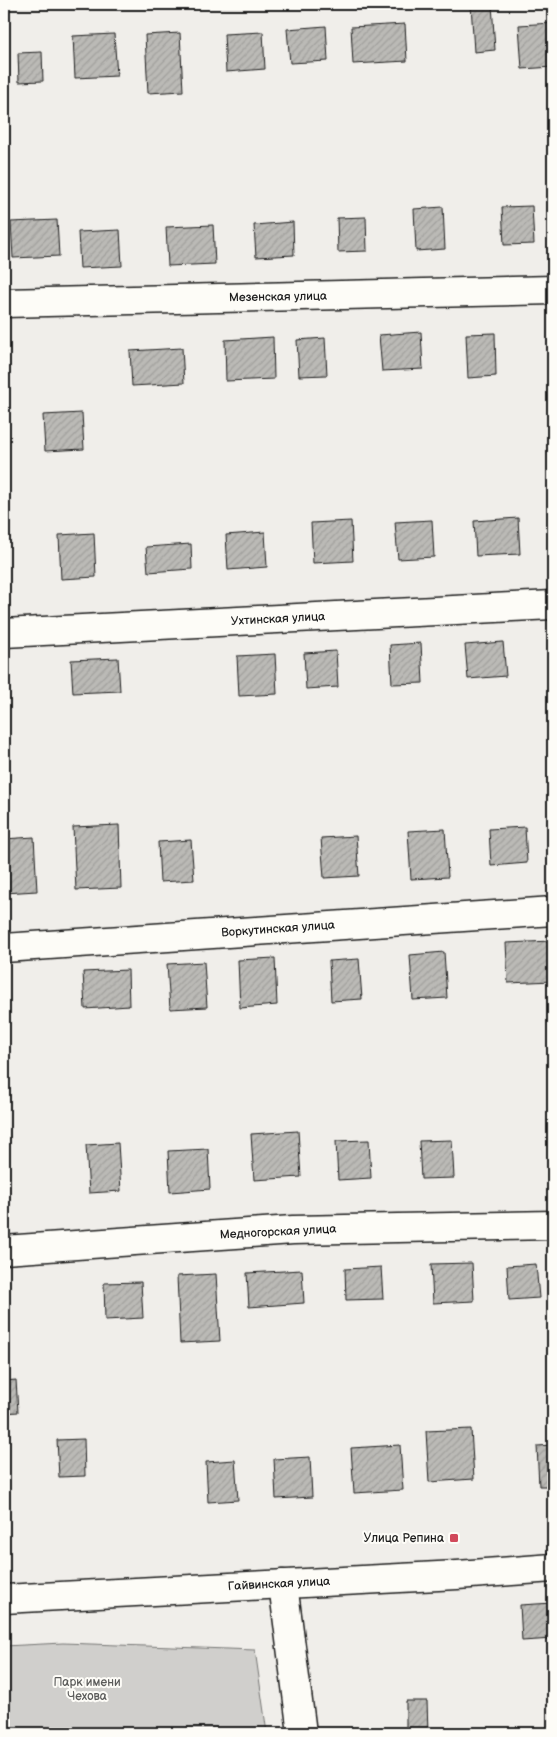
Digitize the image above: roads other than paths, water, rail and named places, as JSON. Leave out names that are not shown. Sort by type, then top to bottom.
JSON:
[{"type":"street","name":"Мезенская улица","points":[[4,303],[553,290]]},
{"type":"street","name":"Ухтинская улица","points":[[4,633],[553,605]]},
{"type":"street","name":"Воркутинская улица","points":[[4,948],[553,911]]},
{"type":"street","name":"Медногорская улица","points":[[4,1250],[293,1230],[553,1225]]},
{"type":"street","name":"Гайвинская улица","points":[[4,1599],[553,1568]]},
{"type":"street","points":[[283,1584],[302,1733]]},
{"type":"place","name":"Улица Репина","points":[[454,1538]]},
{"type":"park label","name":"Парк имени Чехова","points":[[87,1689]]}]
